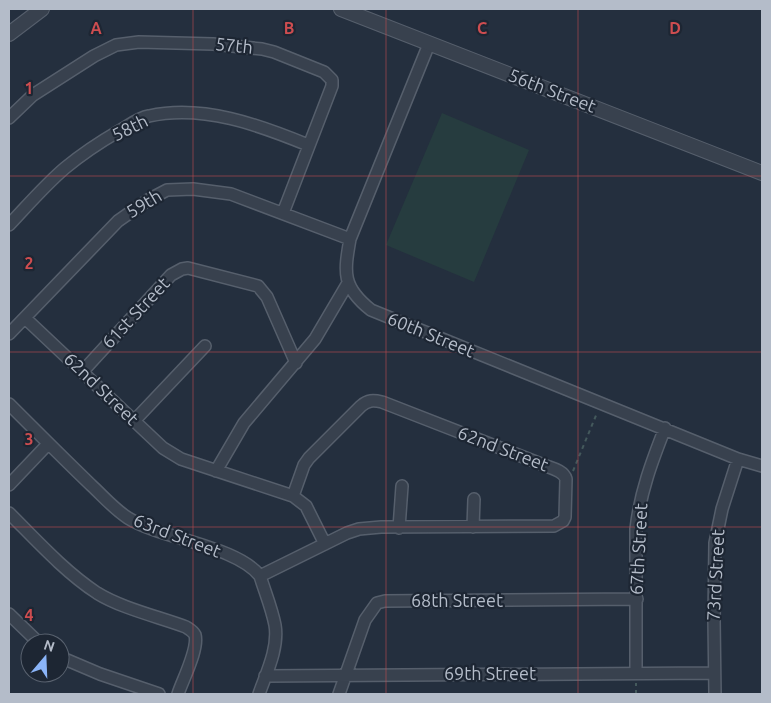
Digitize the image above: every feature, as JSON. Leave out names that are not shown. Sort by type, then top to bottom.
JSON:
[{"type":"street","points":[[9,34],[42,9]]},
{"type":"street","name":"56th Street","points":[[341,9],[762,173]]},
{"type":"street","name":"57th","points":[[9,118],[32,96],[57,78],[116,45],[144,42],[226,45],[274,52],[312,66],[329,75],[332,80],[332,86],[283,213]]},
{"type":"street","points":[[216,471],[244,423],[296,363],[325,325],[348,283],[346,266],[350,239],[429,44]]},
{"type":"street","name":"58th","points":[[9,225],[66,168],[113,134],[148,116],[178,113],[236,119],[254,124],[308,146]]},
{"type":"street","name":"59th","points":[[9,334],[118,221],[162,191],[176,189],[222,192],[350,239]]},
{"type":"street","name":"61st Street","points":[[83,372],[171,275],[188,268],[258,286],[266,297],[296,363]]},
{"type":"street","name":"60th Street","points":[[348,283],[356,299],[371,310],[738,459],[762,466]]},
{"type":"street","name":"62nd Street","points":[[25,318],[162,448],[172,455],[293,496],[306,506],[325,544]]},
{"type":"street","points":[[134,421],[205,346]]},
{"type":"street","name":"62nd Street","points":[[260,576],[359,529],[554,526],[560,524],[565,517],[565,477],[558,471],[382,402],[372,401],[361,406],[304,465],[293,496]]},
{"type":"street","name":"63rd Street","points":[[9,404],[48,444],[128,518],[149,528],[232,557],[248,565],[260,576]]},
{"type":"street","name":"67th Street","points":[[636,673],[636,529],[645,483],[665,428]]},
{"type":"street","points":[[9,485],[48,444]]},
{"type":"street","name":"73rd Street","points":[[714,694],[716,543],[722,510],[738,459]]},
{"type":"street","points":[[399,528],[402,486]]},
{"type":"street","points":[[473,527],[474,499]]},
{"type":"street","points":[[9,514],[62,565],[98,594],[186,627],[192,631],[195,635],[193,652],[178,694]]},
{"type":"street","points":[[259,694],[276,642],[275,625],[260,576]]},
{"type":"street","name":"68th Street","points":[[339,694],[365,620],[377,603],[385,601],[637,599]]},
{"type":"street","points":[[9,614],[29,633]]},
{"type":"street","points":[[70,661],[100,674],[159,694]]},
{"type":"street","name":"69th Street","points":[[265,676],[714,673]]},
{"type":"path","points":[[565,477],[573,472],[601,403]]},
{"type":"green space","points":[[442,113],[529,150],[474,282],[386,245]]}]
